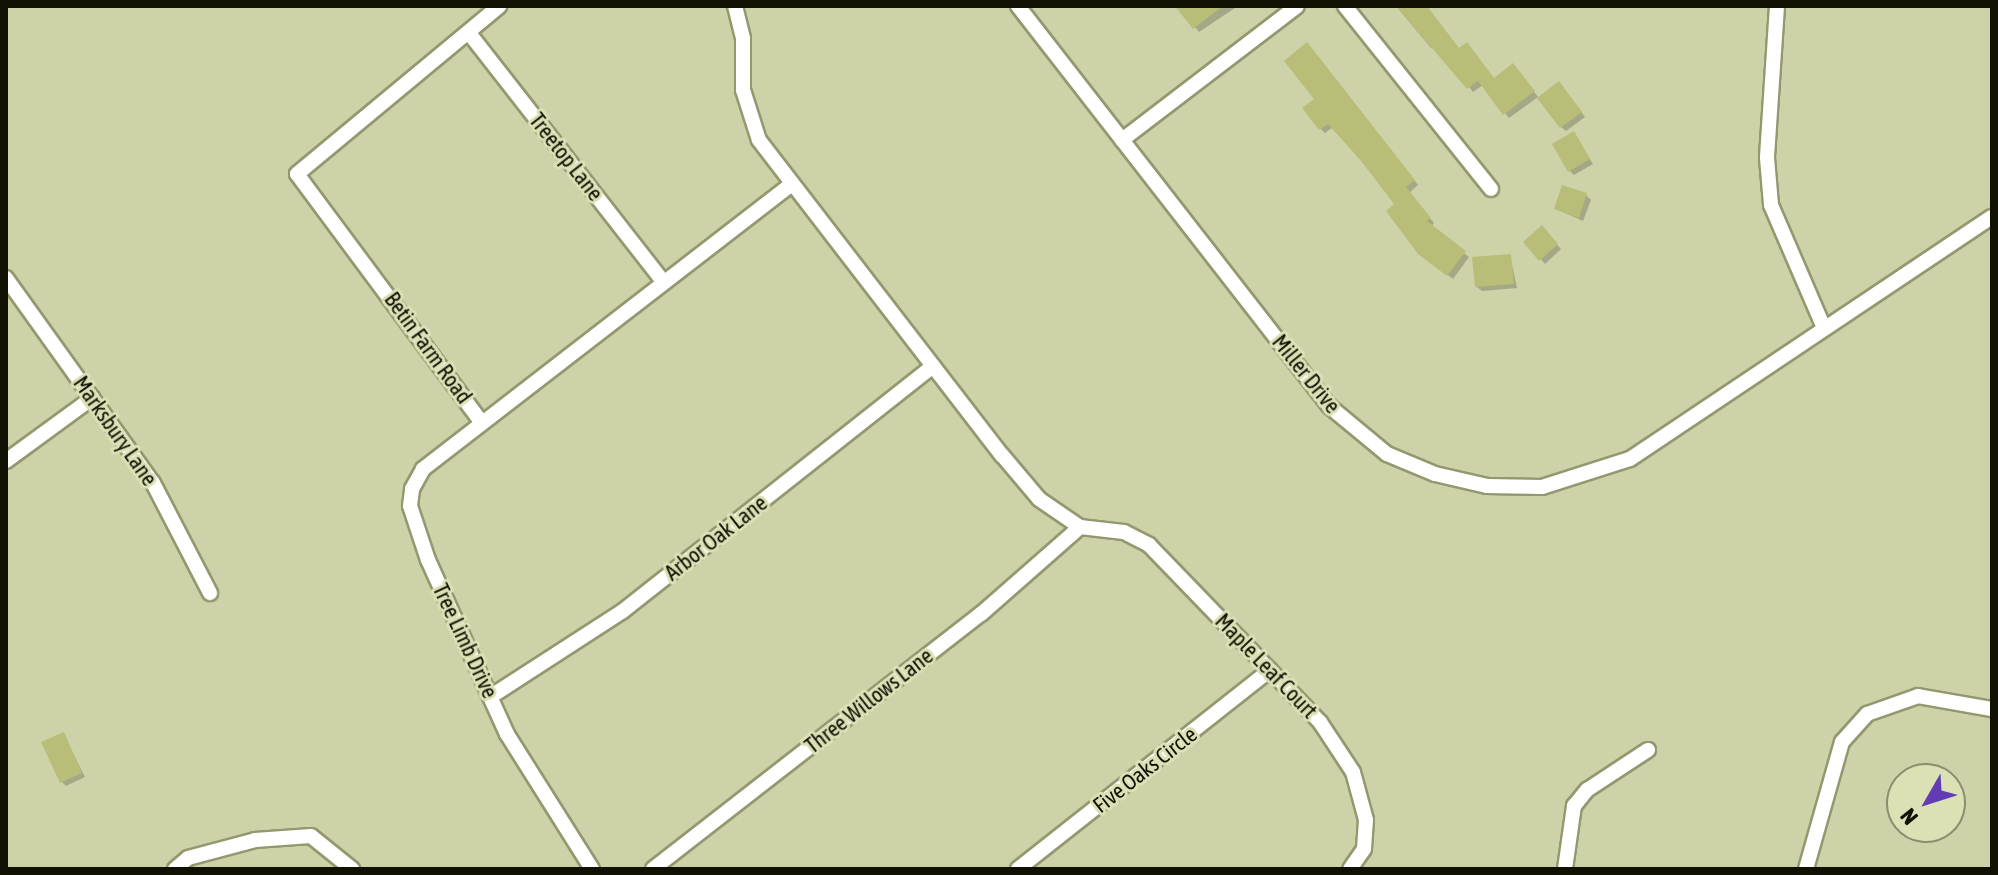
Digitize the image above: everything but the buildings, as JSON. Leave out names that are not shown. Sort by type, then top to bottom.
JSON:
[{"type":"street","name":"Betin Farm Road","points":[[499,6],[297,174],[482,423],[791,185]]},
{"type":"street","points":[[735,6],[743,38],[748,113],[759,140],[791,185],[1039,499],[1080,527]]},
{"type":"street","name":"Miller Drive","points":[[1018,6],[1329,406],[1387,454],[1435,474],[1487,486],[1542,487],[1587,476],[1630,459],[1992,217]]},
{"type":"street","points":[[1122,140],[1297,6]]},
{"type":"street","points":[[1345,6],[1491,189]]},
{"type":"street","points":[[1777,6],[1767,158],[1771,205],[1824,328]]},
{"type":"street","name":"Treetop Lane","points":[[469,33],[663,281]]},
{"type":"street","name":"Marksbury Lane","points":[[6,278],[153,483],[210,593]]},
{"type":"street","name":"Arbor Oak Lane","points":[[490,697],[623,611],[933,366]]},
{"type":"street","points":[[6,461],[92,398]]},
{"type":"street","name":"Tree Limb Drive","points":[[482,423],[423,469],[410,506],[428,560],[531,779],[592,869]]},
{"type":"street","name":"Maple Leaf Court","points":[[1080,527],[1124,532],[1149,545],[1320,722],[1357,780],[1366,820],[1364,849],[1350,869]]},
{"type":"street","name":"Three Willows Lane","points":[[653,869],[981,614],[1080,527]]},
{"type":"street","name":"Five Oaks Circle","points":[[1018,869],[1270,670]]},
{"type":"street","points":[[1806,869],[1842,742],[1867,714],[1918,696],[1992,709]]},
{"type":"street","points":[[1565,869],[1574,806],[1587,790],[1648,750]]},
{"type":"street","points":[[175,869],[188,858],[255,840],[311,836],[352,869]]}]
